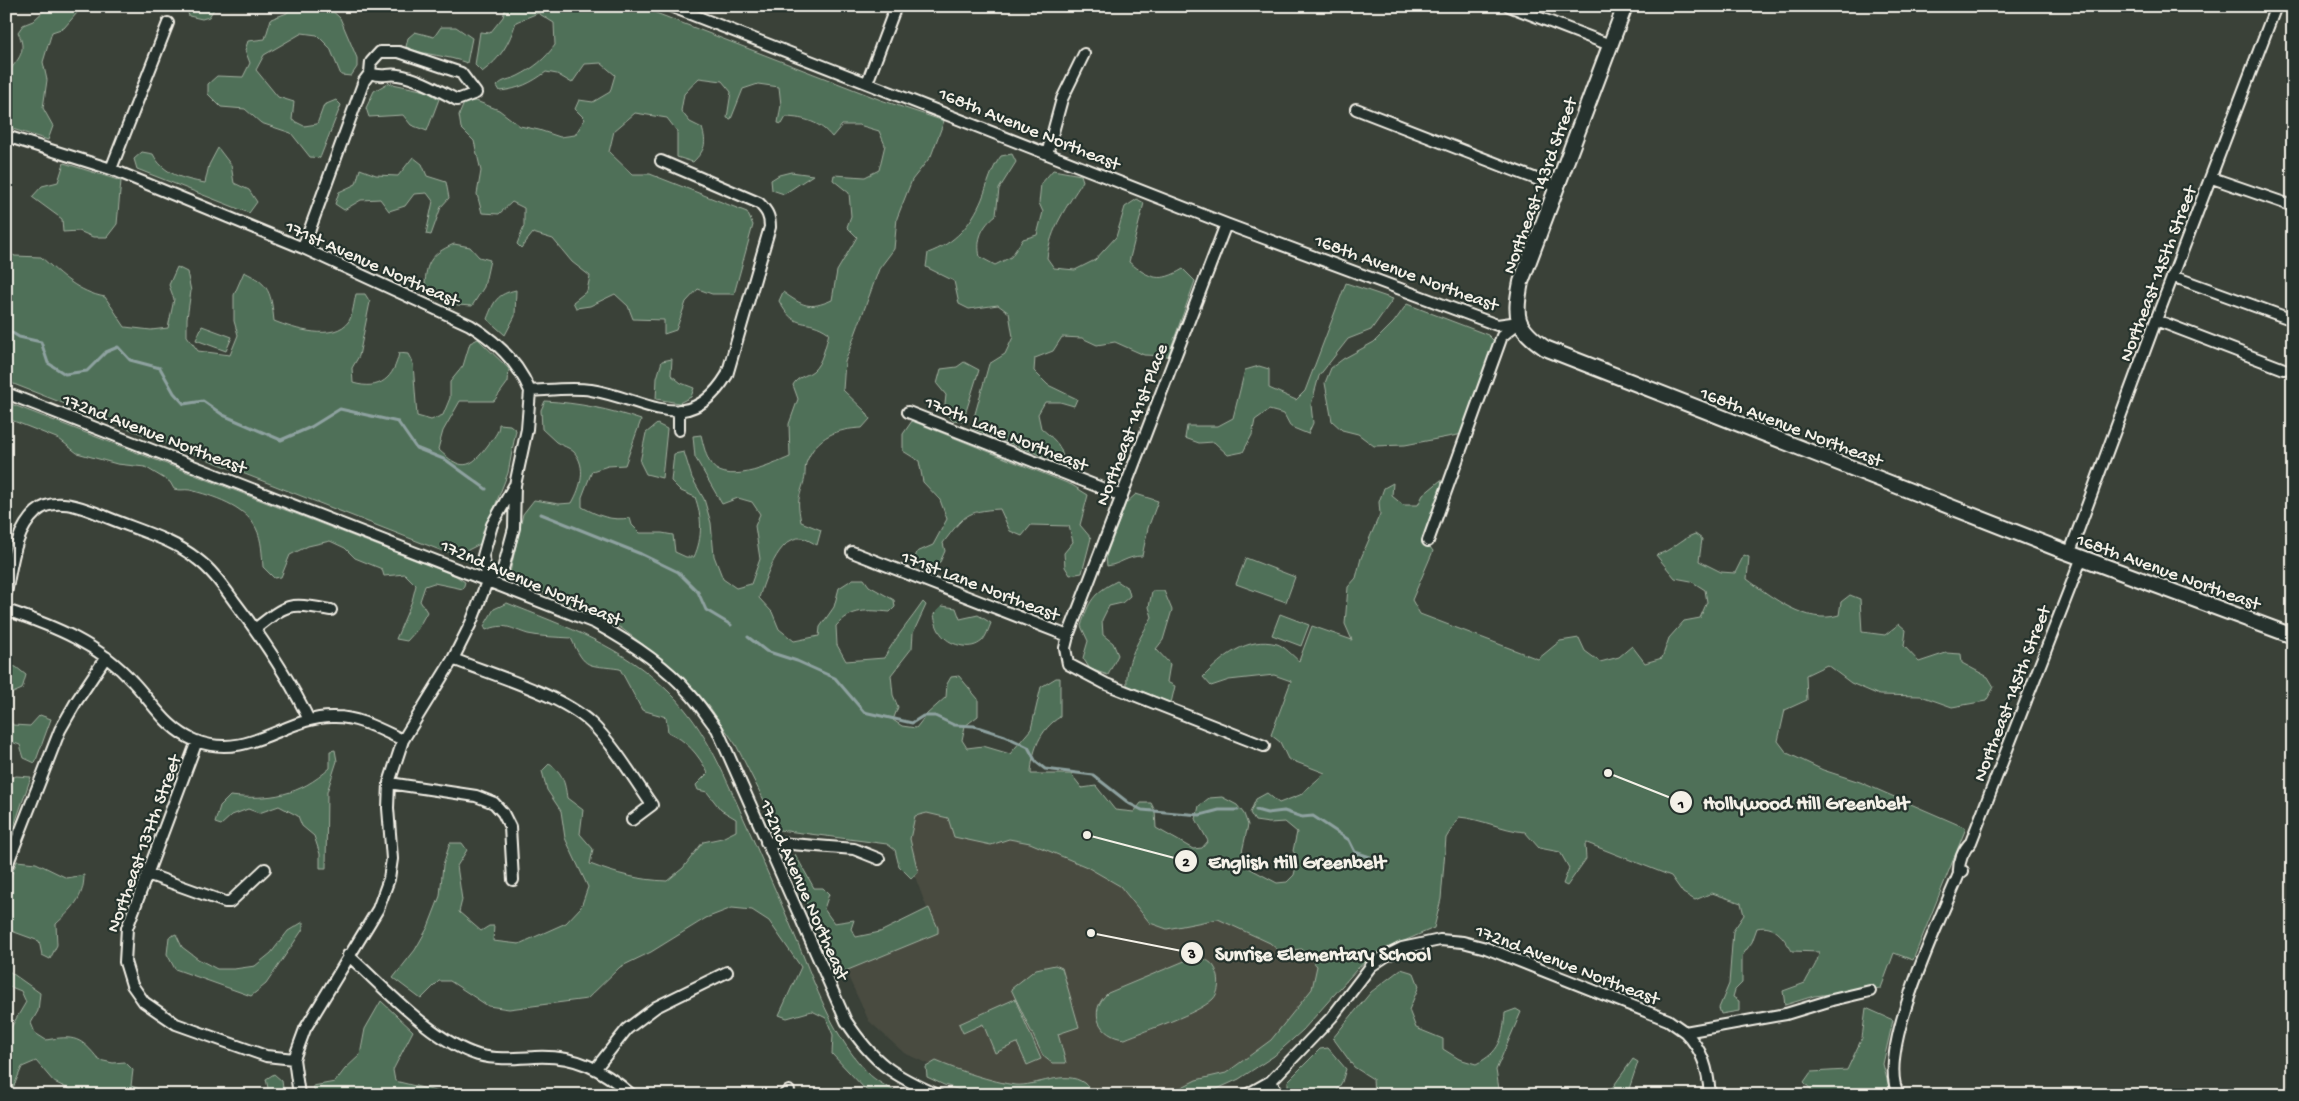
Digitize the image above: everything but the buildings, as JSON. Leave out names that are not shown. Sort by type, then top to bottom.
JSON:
[{"type":"street","name":"168th Avenue Northeast","points":[[670,6],[1226,224],[1497,325],[1519,322],[1526,335],[1545,348],[2076,555],[2293,636]]},
{"type":"street","points":[[867,83],[896,6]]},
{"type":"street","points":[[1509,6],[1610,45]]},
{"type":"street","name":"Northeast 143rd Street","points":[[1519,322],[1516,306],[1521,282],[1625,6]]},
{"type":"street","name":"Northeast 145th Street","points":[[1899,1095],[1894,1087],[1892,1063],[1905,1008],[1959,874],[1963,870],[1972,849],[1971,842],[2076,555],[2156,320],[2212,178],[2276,6]]},
{"type":"street","points":[[112,169],[168,23]]},
{"type":"street","points":[[303,248],[364,81],[370,73],[371,62],[380,52],[399,52],[461,73],[476,92],[457,100],[430,86],[396,74],[380,77],[370,73]]},
{"type":"street","points":[[1047,154],[1062,99],[1084,54]]},
{"type":"street","points":[[1356,109],[1557,187]]},
{"type":"street","name":"171st Avenue Northeast","points":[[6,136],[112,169],[303,248],[470,325],[486,335],[514,363],[524,377],[530,391]]},
{"type":"street","points":[[299,1095],[294,1059],[305,1029],[348,955],[378,909],[389,879],[392,859],[388,810],[389,782],[403,740],[453,659],[471,623],[488,579],[503,569],[514,528],[515,484],[527,429],[530,391],[590,390],[618,396],[652,408],[679,410],[697,406],[707,401],[728,375],[770,227],[770,217],[759,204],[662,161]]},
{"type":"street","points":[[2212,178],[2293,206]]},
{"type":"street","name":"Northeast 141st Place","points":[[1068,636],[1226,224]]},
{"type":"street","points":[[2172,276],[2293,320]]},
{"type":"street","points":[[2156,320],[2284,369]]},
{"type":"street","points":[[1428,541],[1502,336],[1519,322]]},
{"type":"street","name":"172nd Avenue Northeast","points":[[6,393],[595,622],[622,638],[657,663],[688,691],[716,729],[846,1021],[864,1049],[876,1060],[907,1081],[938,1095]]},
{"type":"street","points":[[679,410],[679,430]]},
{"type":"street","name":"170th Lane Northeast","points":[[908,412],[1122,496]]},
{"type":"street","points":[[488,579],[482,556],[492,525],[515,484]]},
{"type":"street","points":[[6,592],[16,544],[22,528],[36,511],[52,504],[65,504],[94,512],[180,548],[197,559],[213,574],[255,628],[295,692],[309,720]]},
{"type":"street","name":"171st Lane Northeast","points":[[852,552],[1068,636],[1065,648],[1068,664],[1073,668],[1106,684],[1264,746]]},
{"type":"street","points":[[255,628],[286,606],[300,605],[331,610]]},
{"type":"street","points":[[6,610],[52,626],[78,638],[106,657],[133,682],[164,719],[179,732],[197,741],[231,746],[255,742],[309,720],[334,716],[358,720],[403,740]]},
{"type":"street","points":[[6,868],[8,856],[60,730],[106,657]]},
{"type":"street","points":[[453,659],[555,699],[590,722],[621,760],[652,805],[632,820]]},
{"type":"street","name":"Northeast 137th Street","points":[[197,741],[128,928],[124,946],[125,962],[132,985],[144,1002],[176,1024],[266,1056],[294,1059]]},
{"type":"street","points":[[389,782],[476,796],[494,803],[503,813],[510,828],[513,880]]},
{"type":"street","points":[[766,842],[854,849],[879,858]]},
{"type":"street","points":[[147,874],[225,902],[230,902],[265,869]]},
{"type":"street","name":"172nd Avenue Northeast","points":[[1246,1095],[1271,1081],[1332,1017],[1371,966],[1402,948],[1440,940],[1463,942],[1486,948],[1668,1020],[1685,1032]]},
{"type":"street","points":[[348,955],[431,1030],[454,1045],[479,1055],[506,1060],[565,1058],[596,1068],[632,1095]]},
{"type":"street","points":[[596,1068],[627,1029],[656,1007],[727,972]]},
{"type":"street","points":[[1710,1095],[1706,1067],[1700,1052],[1685,1032],[1786,1014],[1870,991]]},
{"type":"street","points":[[1271,1081],[1278,1095]]},
{"type":"shaded area","points":[[878,779],[1370,955],[1264,1060],[1214,1090],[1197,1095],[1008,1095],[961,1079],[904,1053],[869,1021],[843,966],[934,927]]},
{"type":"green space","points":[[49,6],[83,6],[64,28],[52,32],[43,62],[47,80],[43,108],[53,126],[48,140],[6,127],[6,82],[11,69],[21,54],[22,48],[18,32],[23,25],[33,21]]},
{"type":"green space","points":[[191,6],[216,6],[209,17],[202,19],[189,16],[187,10]]},
{"type":"green space","points":[[292,6],[327,6],[340,18],[357,58],[357,67],[351,76],[341,75],[330,48],[317,35],[302,33],[264,55],[256,70],[278,97],[294,102],[292,120],[304,126],[317,124],[324,105],[336,100],[341,105],[320,158],[310,157],[291,133],[261,123],[245,109],[221,107],[208,94],[208,84],[217,76],[243,77],[250,63],[245,50],[248,41],[265,39],[271,19],[287,13]]},
{"type":"green space","points":[[506,6],[638,6],[881,100],[944,121],[931,156],[912,180],[897,218],[894,249],[879,269],[845,362],[843,390],[866,412],[870,419],[862,428],[836,432],[822,440],[811,452],[806,463],[805,479],[799,497],[799,505],[801,522],[821,530],[817,545],[802,538],[794,539],[786,544],[774,560],[759,598],[772,612],[779,629],[794,641],[819,636],[820,627],[834,607],[839,588],[853,579],[864,579],[869,586],[894,600],[895,607],[890,612],[867,611],[854,613],[836,626],[837,645],[846,661],[884,658],[923,602],[926,605],[913,633],[912,648],[891,675],[893,695],[898,707],[893,720],[902,726],[916,728],[927,714],[946,697],[947,684],[951,677],[959,676],[978,699],[978,716],[965,726],[962,740],[967,748],[983,746],[1010,754],[1031,729],[1041,687],[1056,678],[1060,678],[1060,717],[1047,728],[1038,741],[1033,757],[1031,774],[1071,774],[1082,788],[1096,786],[1115,810],[1134,812],[1141,803],[1151,803],[1155,811],[1156,828],[1193,849],[1202,848],[1208,841],[1196,819],[1199,806],[1209,798],[1222,797],[1237,805],[1244,814],[1248,825],[1242,852],[1247,867],[1277,883],[1287,882],[1294,875],[1298,858],[1293,851],[1297,832],[1285,822],[1269,823],[1255,821],[1250,813],[1256,799],[1267,793],[1279,803],[1300,795],[1325,773],[1288,759],[1280,742],[1271,735],[1291,681],[1274,675],[1229,680],[1211,686],[1203,677],[1236,650],[1255,643],[1266,642],[1280,645],[1299,661],[1312,626],[1352,640],[1345,624],[1348,587],[1356,578],[1361,558],[1380,514],[1379,502],[1384,488],[1393,483],[1392,496],[1403,505],[1418,505],[1423,495],[1441,480],[1442,485],[1423,538],[1433,551],[1412,600],[1420,614],[1538,659],[1560,641],[1579,638],[1585,651],[1600,662],[1619,657],[1632,646],[1645,663],[1662,658],[1669,638],[1684,621],[1700,618],[1707,602],[1705,590],[1691,581],[1675,578],[1656,555],[1667,551],[1695,534],[1702,539],[1699,561],[1721,572],[1735,573],[1744,555],[1749,557],[1747,579],[1790,608],[1814,616],[1827,617],[1839,615],[1841,602],[1850,595],[1860,599],[1862,632],[1885,635],[1899,624],[1906,630],[1904,646],[1919,662],[1946,653],[1961,654],[1962,663],[1988,677],[1994,687],[1986,701],[1952,707],[1921,696],[1879,695],[1851,683],[1827,665],[1806,675],[1807,700],[1785,710],[1778,741],[1787,753],[1823,770],[1860,782],[1966,828],[1913,960],[1894,953],[1881,988],[1814,996],[1785,1005],[1783,991],[1805,983],[1819,952],[1792,951],[1782,937],[1774,930],[1763,927],[1757,928],[1752,942],[1742,956],[1742,983],[1735,990],[1733,997],[1739,1001],[1739,1011],[1721,1014],[1719,1008],[1729,984],[1733,931],[1744,915],[1741,903],[1712,893],[1695,900],[1683,893],[1671,876],[1587,843],[1585,844],[1586,859],[1567,886],[1563,884],[1569,868],[1560,852],[1539,848],[1525,832],[1459,817],[1446,838],[1441,899],[1434,928],[1374,954],[1357,969],[1303,1030],[1274,1056],[1239,1079],[1204,1095],[1166,1095],[1196,1080],[1226,1073],[1271,1040],[1312,989],[1317,966],[1302,949],[1279,951],[1270,943],[1218,919],[1167,929],[1150,923],[1120,886],[1087,867],[1030,843],[1009,839],[991,845],[954,837],[948,818],[927,813],[915,816],[910,839],[918,872],[911,878],[899,866],[895,850],[887,844],[779,830],[736,745],[709,706],[685,681],[621,628],[509,577],[523,514],[534,500],[559,504],[572,503],[580,484],[580,464],[574,452],[556,442],[542,429],[541,410],[545,401],[594,407],[641,420],[625,465],[608,466],[592,471],[582,497],[582,507],[605,517],[617,519],[630,518],[632,525],[640,533],[673,535],[675,552],[686,557],[694,557],[700,535],[700,519],[695,497],[681,491],[671,481],[674,454],[684,452],[692,478],[704,499],[711,523],[714,556],[723,579],[736,588],[751,584],[760,559],[755,526],[760,514],[752,502],[738,498],[722,504],[695,457],[693,436],[701,435],[709,461],[716,469],[725,473],[748,472],[790,457],[789,424],[798,399],[793,385],[797,380],[813,371],[819,364],[829,333],[814,325],[796,321],[785,311],[779,301],[783,292],[796,301],[812,306],[832,300],[837,271],[857,237],[847,227],[851,216],[849,193],[833,180],[834,175],[865,177],[879,170],[885,145],[879,131],[859,125],[842,125],[832,137],[817,124],[800,118],[786,117],[782,124],[778,123],[781,105],[779,87],[758,84],[743,89],[731,119],[727,118],[731,92],[722,81],[699,78],[684,94],[681,111],[690,122],[702,128],[704,134],[704,146],[693,162],[677,157],[677,131],[667,118],[635,113],[614,131],[609,152],[632,174],[650,174],[747,212],[753,225],[734,294],[712,294],[698,289],[686,302],[676,330],[664,334],[664,320],[633,319],[628,306],[615,294],[590,306],[576,308],[573,302],[587,291],[590,276],[572,262],[553,239],[533,233],[521,248],[517,244],[524,226],[524,208],[512,202],[499,214],[482,213],[477,194],[481,171],[474,141],[461,128],[459,115],[465,101],[476,101],[499,110],[520,126],[560,137],[575,135],[585,119],[575,109],[579,100],[593,102],[610,92],[615,75],[601,63],[585,64],[572,83],[557,74],[546,72],[524,85],[500,91],[497,86],[499,84],[518,76],[534,66],[555,45],[554,23],[538,13],[516,22],[504,50],[482,72],[475,65],[480,32],[490,33],[503,17]]},
{"type":"green space","points":[[441,27],[456,27],[472,38],[467,63],[406,47],[408,38],[415,32],[434,37]]},
{"type":"green space","points":[[388,83],[426,91],[439,99],[427,131],[411,125],[403,115],[369,117],[366,108],[374,91]]},
{"type":"green space","points":[[218,148],[231,165],[234,183],[249,190],[257,202],[249,213],[137,169],[134,159],[142,152],[153,154],[157,161],[168,171],[189,180],[205,183],[209,165]]},
{"type":"green space","points":[[1012,154],[1016,162],[999,189],[996,215],[981,233],[979,244],[980,257],[995,265],[1011,257],[1023,239],[1037,235],[1043,212],[1039,203],[1041,184],[1053,170],[1081,175],[1083,181],[1055,227],[1047,258],[1054,268],[1075,270],[1095,260],[1116,237],[1125,207],[1137,199],[1144,203],[1129,262],[1143,272],[1155,277],[1168,276],[1183,269],[1195,281],[1168,356],[1144,355],[1115,342],[1097,345],[1082,338],[1062,337],[1053,351],[1035,358],[1034,371],[1048,385],[1077,399],[1074,406],[1060,402],[1045,402],[1038,414],[1041,428],[1061,449],[1063,459],[1053,460],[971,428],[989,364],[1005,354],[1013,337],[1009,313],[998,305],[969,309],[959,304],[954,281],[926,267],[928,253],[938,249],[954,238],[973,217],[992,171],[1001,156]]},
{"type":"green space","points":[[413,157],[422,164],[427,176],[446,182],[449,198],[441,207],[431,235],[426,234],[433,201],[427,193],[414,194],[405,206],[389,211],[380,199],[361,200],[344,210],[335,204],[339,192],[356,184],[360,169],[376,175],[398,176]]},
{"type":"green space","points":[[64,163],[121,181],[117,224],[107,237],[93,237],[79,231],[63,232],[62,219],[32,197],[42,186],[58,182]]},
{"type":"green space","points":[[791,172],[813,175],[784,194],[772,190],[771,180],[779,175]]},
{"type":"green space","points":[[454,244],[470,247],[479,257],[490,260],[484,287],[472,306],[457,305],[444,294],[425,291],[426,274],[430,262],[439,252]]},
{"type":"green space","points":[[6,252],[15,256],[41,257],[78,287],[95,295],[105,297],[125,327],[151,330],[168,328],[174,299],[169,285],[177,267],[187,272],[191,291],[187,318],[187,336],[198,351],[230,355],[238,335],[234,321],[234,295],[244,272],[253,276],[268,290],[274,321],[313,332],[334,331],[342,327],[349,321],[356,294],[365,294],[370,302],[359,356],[352,368],[353,383],[363,385],[378,384],[389,376],[397,362],[399,353],[408,354],[413,364],[417,416],[431,420],[443,415],[450,398],[450,382],[463,366],[470,343],[478,339],[509,369],[508,382],[494,401],[460,401],[443,431],[438,449],[453,461],[465,465],[482,453],[498,430],[499,424],[510,425],[516,430],[508,473],[480,544],[466,551],[445,552],[6,381]]},
{"type":"green space","points":[[1346,283],[1393,299],[1371,330],[1348,339],[1319,376],[1311,405],[1313,423],[1308,434],[1291,427],[1284,414],[1269,410],[1255,420],[1252,435],[1243,452],[1228,455],[1214,442],[1199,443],[1185,438],[1187,426],[1218,426],[1233,418],[1245,370],[1259,366],[1269,369],[1269,388],[1296,400],[1305,391]]},
{"type":"green space","points":[[516,290],[515,316],[505,335],[487,319],[492,307],[500,296]]},
{"type":"green space","points":[[1407,304],[1488,335],[1495,342],[1463,434],[1405,445],[1374,446],[1358,434],[1342,430],[1332,421],[1325,383],[1331,368],[1374,342],[1394,322]]},
{"type":"green space","points":[[202,326],[232,337],[226,351],[196,340]]},
{"type":"green space","points":[[672,359],[671,375],[681,383],[694,388],[691,397],[679,403],[656,399],[657,378],[662,361]]},
{"type":"green space","points":[[964,362],[979,370],[963,421],[952,420],[944,412],[946,395],[937,384],[941,369],[957,367]]},
{"type":"green space","points":[[6,402],[456,576],[465,582],[463,589],[434,583],[425,586],[420,601],[427,612],[417,630],[407,641],[396,639],[412,601],[416,585],[405,574],[384,576],[382,569],[355,558],[345,548],[330,541],[308,546],[290,555],[281,577],[274,578],[263,567],[261,542],[256,528],[251,520],[236,507],[199,492],[174,489],[170,482],[145,467],[117,464],[77,453],[59,439],[6,418]]},
{"type":"green space","points":[[912,421],[1072,485],[1088,495],[1080,525],[1091,538],[1082,573],[1070,575],[1065,567],[1064,553],[1073,542],[1069,526],[1031,525],[1022,536],[1010,531],[1000,509],[979,511],[961,521],[943,543],[945,551],[940,562],[924,570],[914,561],[917,552],[933,545],[947,519],[940,500],[923,482],[919,461],[903,451],[903,434]]},
{"type":"green space","points":[[657,424],[667,429],[662,478],[646,474],[640,462],[646,433]]},
{"type":"green space","points":[[1136,494],[1158,501],[1148,528],[1142,556],[1132,557],[1107,566],[1106,556],[1126,503]]},
{"type":"green space","points":[[1246,558],[1295,577],[1286,602],[1236,584]]},
{"type":"green space","points":[[1117,581],[1128,588],[1130,596],[1122,603],[1109,606],[1102,620],[1103,635],[1113,643],[1118,655],[1108,675],[1090,669],[1083,658],[1088,641],[1081,626],[1090,604],[1097,594]]},
{"type":"green space","points":[[1152,591],[1164,591],[1172,610],[1163,640],[1156,649],[1170,664],[1167,682],[1175,686],[1171,703],[1127,685],[1128,667],[1131,658],[1138,641],[1152,617],[1149,607]]},
{"type":"green space","points":[[507,603],[571,629],[612,649],[650,675],[682,706],[705,738],[723,773],[829,1016],[846,1045],[867,1072],[901,1095],[885,1095],[866,1090],[832,1054],[833,1035],[826,1018],[812,1011],[787,1018],[779,1015],[801,967],[769,921],[752,910],[732,908],[706,918],[651,952],[620,967],[587,999],[509,1009],[488,1006],[450,981],[439,981],[421,999],[393,978],[415,950],[428,927],[440,896],[443,865],[450,843],[462,843],[467,850],[457,866],[462,900],[459,912],[481,931],[489,926],[494,926],[493,941],[519,944],[566,923],[581,907],[588,887],[565,838],[561,811],[547,790],[542,771],[549,764],[560,774],[567,798],[583,810],[580,834],[593,849],[590,864],[600,868],[637,878],[667,881],[683,868],[703,842],[722,838],[736,831],[736,819],[721,810],[707,792],[698,790],[696,785],[708,773],[700,760],[686,744],[668,732],[666,717],[642,710],[620,669],[594,666],[584,661],[571,638],[533,635],[504,626],[486,630],[484,626],[494,609]]},
{"type":"green space","points":[[942,606],[956,608],[960,619],[978,615],[991,623],[982,641],[973,646],[963,646],[957,645],[942,636],[934,614]]},
{"type":"green space","points":[[1280,614],[1309,625],[1301,646],[1272,635]]},
{"type":"green space","points":[[6,665],[16,667],[26,675],[22,689],[6,696]]},
{"type":"green space","points":[[6,715],[13,725],[30,726],[40,715],[51,719],[35,763],[24,758],[20,745],[6,740]]},
{"type":"green space","points":[[335,750],[337,761],[327,792],[326,868],[320,868],[320,854],[314,836],[302,826],[298,816],[279,806],[259,813],[248,809],[232,815],[221,825],[215,823],[220,806],[230,796],[271,796],[283,794],[307,785],[330,768],[330,751]]},
{"type":"green space","points":[[16,776],[31,777],[13,829],[6,836],[6,781]]},
{"type":"green space","points":[[795,854],[814,888],[823,888],[829,894],[824,909],[834,923],[854,920],[851,929],[856,937],[880,932],[929,908],[938,928],[938,933],[843,972],[836,968],[830,959],[789,861]]},
{"type":"green space","points":[[17,861],[36,863],[67,878],[84,875],[79,897],[72,908],[56,924],[57,945],[50,959],[42,955],[39,941],[6,929],[6,888]]},
{"type":"green space","points":[[303,922],[303,929],[266,984],[251,996],[175,969],[167,954],[169,937],[176,934],[182,947],[198,959],[217,969],[255,966],[271,953],[288,931]]},
{"type":"green space","points":[[1194,957],[1202,958],[1211,963],[1216,969],[1219,983],[1217,994],[1213,999],[1206,1005],[1184,1016],[1125,1039],[1108,1034],[1099,1022],[1097,1015],[1102,1000],[1108,993]]},
{"type":"green space","points":[[1055,965],[1062,968],[1079,1027],[1058,1034],[1066,1063],[1052,1063],[1043,1056],[1011,989],[1036,969]]},
{"type":"green space","points":[[6,969],[40,993],[38,1011],[31,1023],[35,1033],[46,1040],[70,1038],[82,1042],[99,1060],[113,1063],[125,1062],[133,1070],[131,1086],[158,1095],[82,1095],[54,1082],[36,1061],[22,1067],[10,1095],[6,1095],[6,1036],[26,1002],[21,991],[6,985]]},
{"type":"green space","points":[[1401,969],[1414,973],[1419,986],[1409,1010],[1416,1028],[1443,1039],[1443,1049],[1459,1059],[1476,1064],[1490,1055],[1499,1044],[1505,1013],[1516,1009],[1521,1012],[1496,1070],[1499,1089],[1513,1095],[1374,1095],[1373,1079],[1354,1067],[1333,1038],[1371,992]]},
{"type":"green space","points":[[1015,999],[1041,1059],[1027,1065],[1017,1043],[995,1053],[983,1024],[963,1033],[959,1024]]},
{"type":"green space","points":[[381,1001],[413,1031],[393,1070],[395,1081],[452,1095],[316,1095],[313,1086],[335,1082],[360,1055],[365,1029]]},
{"type":"green space","points":[[1866,1008],[1893,1020],[1883,1064],[1891,1095],[1816,1095],[1804,1082],[1811,1072],[1847,1070],[1862,1038]]},
{"type":"green space","points":[[1328,1048],[1346,1069],[1342,1082],[1334,1095],[1288,1095],[1288,1081],[1320,1049]]},
{"type":"green space","points":[[1633,1059],[1638,1062],[1627,1095],[1607,1095]]},
{"type":"green space","points":[[936,1061],[975,1075],[1015,1085],[1032,1084],[1059,1078],[1076,1079],[1085,1084],[1095,1095],[976,1095],[944,1085],[927,1077],[926,1067]]},
{"type":"green space","points":[[274,1074],[282,1081],[284,1095],[265,1095],[268,1088],[266,1079]]},
{"type":"waterway","points":[[6,329],[19,337],[41,342],[48,363],[65,374],[87,371],[106,352],[118,347],[130,360],[160,368],[174,393],[184,404],[203,401],[223,415],[281,440],[311,427],[340,409],[398,422],[416,448],[446,460],[486,489]]},
{"type":"waterway","points":[[541,514],[641,554],[678,572],[698,592],[706,610],[731,625]]},
{"type":"waterway","points":[[748,637],[766,651],[797,661],[835,678],[864,712],[912,723],[923,716],[935,716],[954,725],[974,726],[1005,736],[1028,747],[1036,762],[1045,769],[1093,775],[1130,804],[1142,810],[1200,815],[1219,810],[1238,810]]},
{"type":"waterway","points":[[1256,810],[1267,813],[1284,811],[1302,817],[1313,816],[1349,840],[1355,852],[1370,857]]},
{"type":"place","name":"Hollywood Hill Greenbelt","points":[[1608,773]]},
{"type":"place","name":"English Hill Greenbelt","points":[[1087,835]]},
{"type":"place","name":"Sunrise Elementary School","points":[[1091,933]]}]
